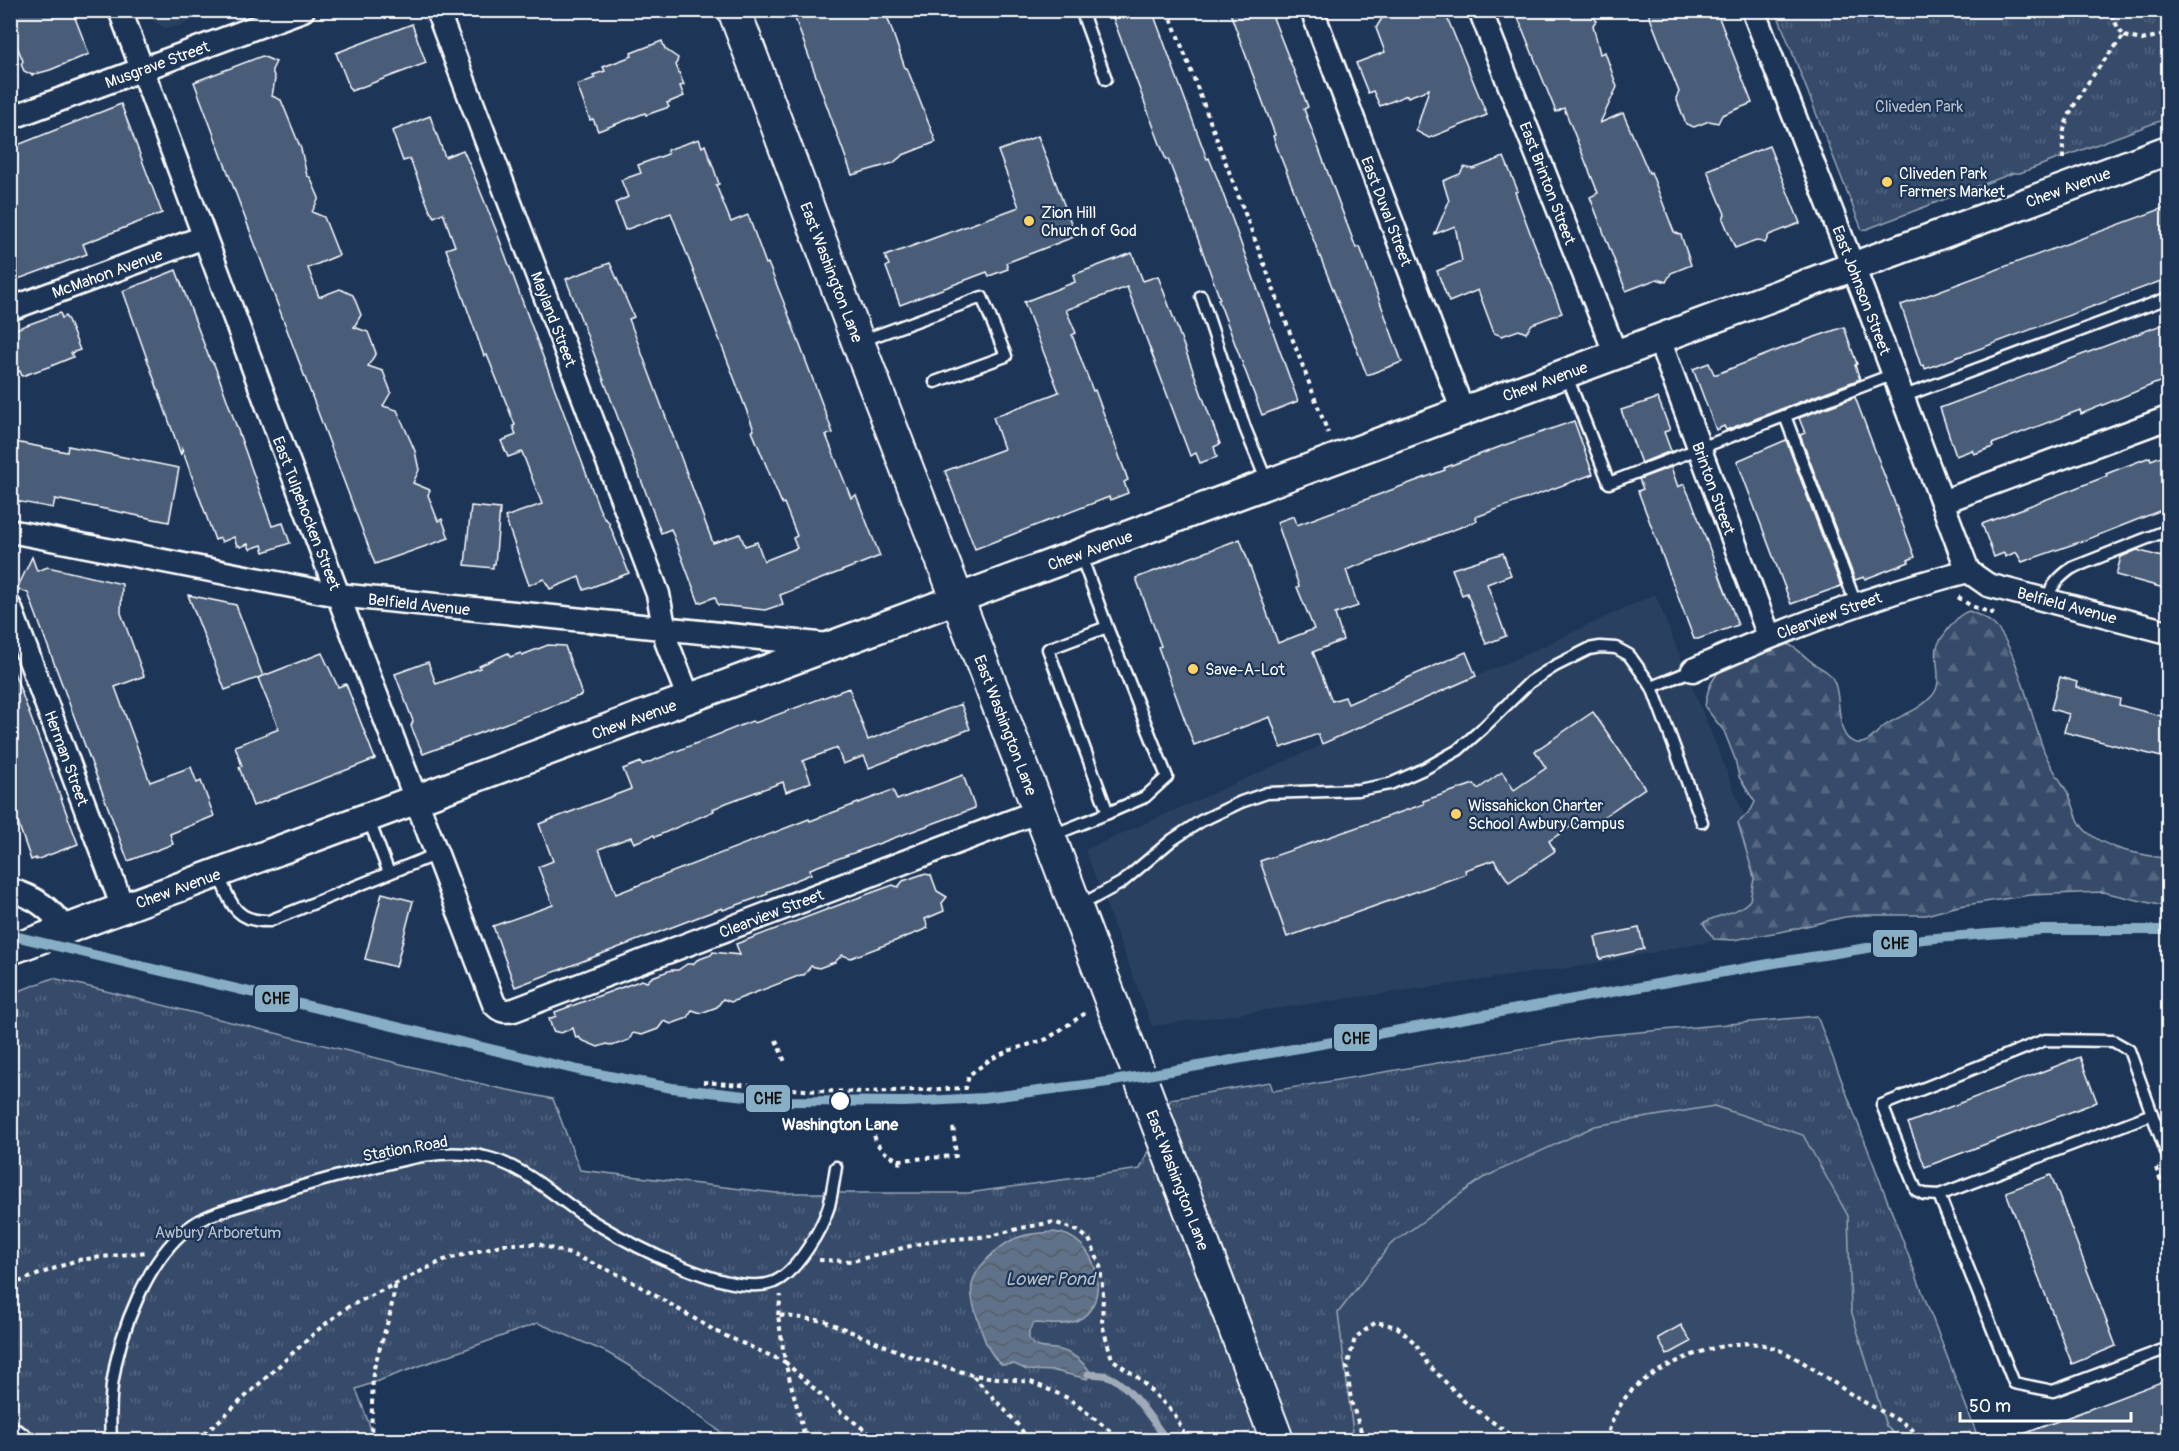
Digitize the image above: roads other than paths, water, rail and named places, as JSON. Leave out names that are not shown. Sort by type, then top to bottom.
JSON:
[{"type":"main road","name":"East Washington Lane","points":[[734,10],[858,342],[1076,907],[1277,1440]]},
{"type":"street","name":"East Tulpehocken Street","points":[[120,10],[416,800],[494,1004],[501,1011]]},
{"type":"street","name":"Musgrave Street","points":[[10,118],[303,10]]},
{"type":"street","name":"Mayland Street","points":[[437,10],[658,594],[667,643],[689,699]]},
{"type":"street","name":"East Duval Street","points":[[1312,10],[1463,412]]},
{"type":"street","name":"East Brinton Street","points":[[1480,10],[1616,355]]},
{"type":"street","name":"East Johnson Street","points":[[1753,10],[1968,571]]},
{"type":"street","name":"Chew Avenue","points":[[10,950],[2169,150]]},
{"type":"street","name":"McMahon Avenue","points":[[10,309],[204,237]]},
{"type":"street","name":"Brinton Street","points":[[1659,339],[1769,636]]},
{"type":"street","points":[[1942,502],[2169,418]]},
{"type":"street","name":"Belfield Avenue","points":[[10,531],[338,595],[832,646]]},
{"type":"street","name":"Belfield Avenue","points":[[1968,571],[1988,585],[2169,632]]},
{"type":"street","name":"Clearview Street","points":[[1693,670],[1769,636],[1856,604],[1917,584],[1968,571]]},
{"type":"street","name":"Herman Street","points":[[10,607],[123,908]]},
{"type":"street","name":"Clearview Street","points":[[501,1011],[514,1010],[1044,824]]},
{"type":"street","points":[[10,891],[31,897],[44,905],[54,913],[66,930]]},
{"type":"street","points":[[10,1433],[22,1440]]},
{"type":"lane","points":[[1081,10],[1106,79]]},
{"type":"lane","points":[[1200,296],[1245,428],[1268,485]]},
{"type":"lane","points":[[858,342],[982,297],[1006,356],[935,382]]},
{"type":"lane","points":[[1902,397],[2169,298]]},
{"type":"lane","points":[[1566,373],[1609,483],[1894,374]]},
{"type":"lane","points":[[1785,416],[1856,604]]},
{"type":"lane","points":[[2046,600],[2052,586],[2060,576],[2072,568],[2169,530]]},
{"type":"lane","points":[[1044,824],[1108,813],[1145,797],[1167,777],[1080,553]]},
{"type":"lane","points":[[1107,627],[1048,649],[1108,813]]},
{"type":"lane","points":[[1076,907],[1122,883],[1172,840],[1202,821],[1241,802],[1268,793],[1369,788],[1390,784],[1426,768],[1458,750],[1530,682],[1589,649],[1616,648],[1623,651],[1629,655],[1652,687],[1702,822]]},
{"type":"lane","points":[[1652,687],[1693,670]]},
{"type":"lane","points":[[368,818],[390,873]]},
{"type":"lane","points":[[218,873],[235,909],[245,917],[256,921],[269,921],[437,854]]},
{"type":"lane","points":[[2152,1114],[1939,1195],[1924,1194],[1916,1190],[1882,1105],[2045,1040],[2113,1041],[2129,1050],[2169,1157]]},
{"type":"lane","name":"Station Road","points":[[111,1440],[111,1400],[120,1350],[151,1273],[166,1250],[193,1224],[232,1208],[314,1183],[423,1157],[455,1154],[483,1156],[506,1164],[615,1234],[675,1263],[717,1280],[743,1286],[766,1284],[782,1277],[800,1259],[824,1218],[836,1167]]},
{"type":"lane","points":[[1939,1195],[2014,1383],[2053,1391],[2169,1347]]},
{"type":"water","name":"Lower Pond","points":[[1053,1232],[1069,1236],[1082,1245],[1091,1258],[1096,1272],[1095,1301],[1088,1313],[1071,1323],[1034,1323],[1029,1331],[1029,1339],[1038,1346],[1061,1350],[1074,1356],[1089,1370],[1088,1379],[1055,1371],[1027,1370],[1014,1364],[1003,1365],[998,1362],[983,1337],[974,1306],[972,1285],[974,1278],[982,1265],[994,1253],[1016,1238]]},
{"type":"waterway","points":[[1088,1374],[1107,1376],[1123,1386],[1132,1394],[1167,1440]]},
{"type":"place","name":"Cliveden Park Farmers Market","points":[[1887,182]]},
{"type":"place","name":"Zion Hill Church of God","points":[[1029,221]]},
{"type":"place","name":"Save-A-Lot","points":[[1193,669]]},
{"type":"place","name":"Wissahickon Charter School Awbury Campus","points":[[1456,814]]},
{"type":"place","name":"Washington Lane","points":[[840,1101]]},
{"type":"park label","name":"Cliveden Park","points":[[1919,106]]},
{"type":"park label","name":"Awbury Arboretum","points":[[218,1232]]}]
